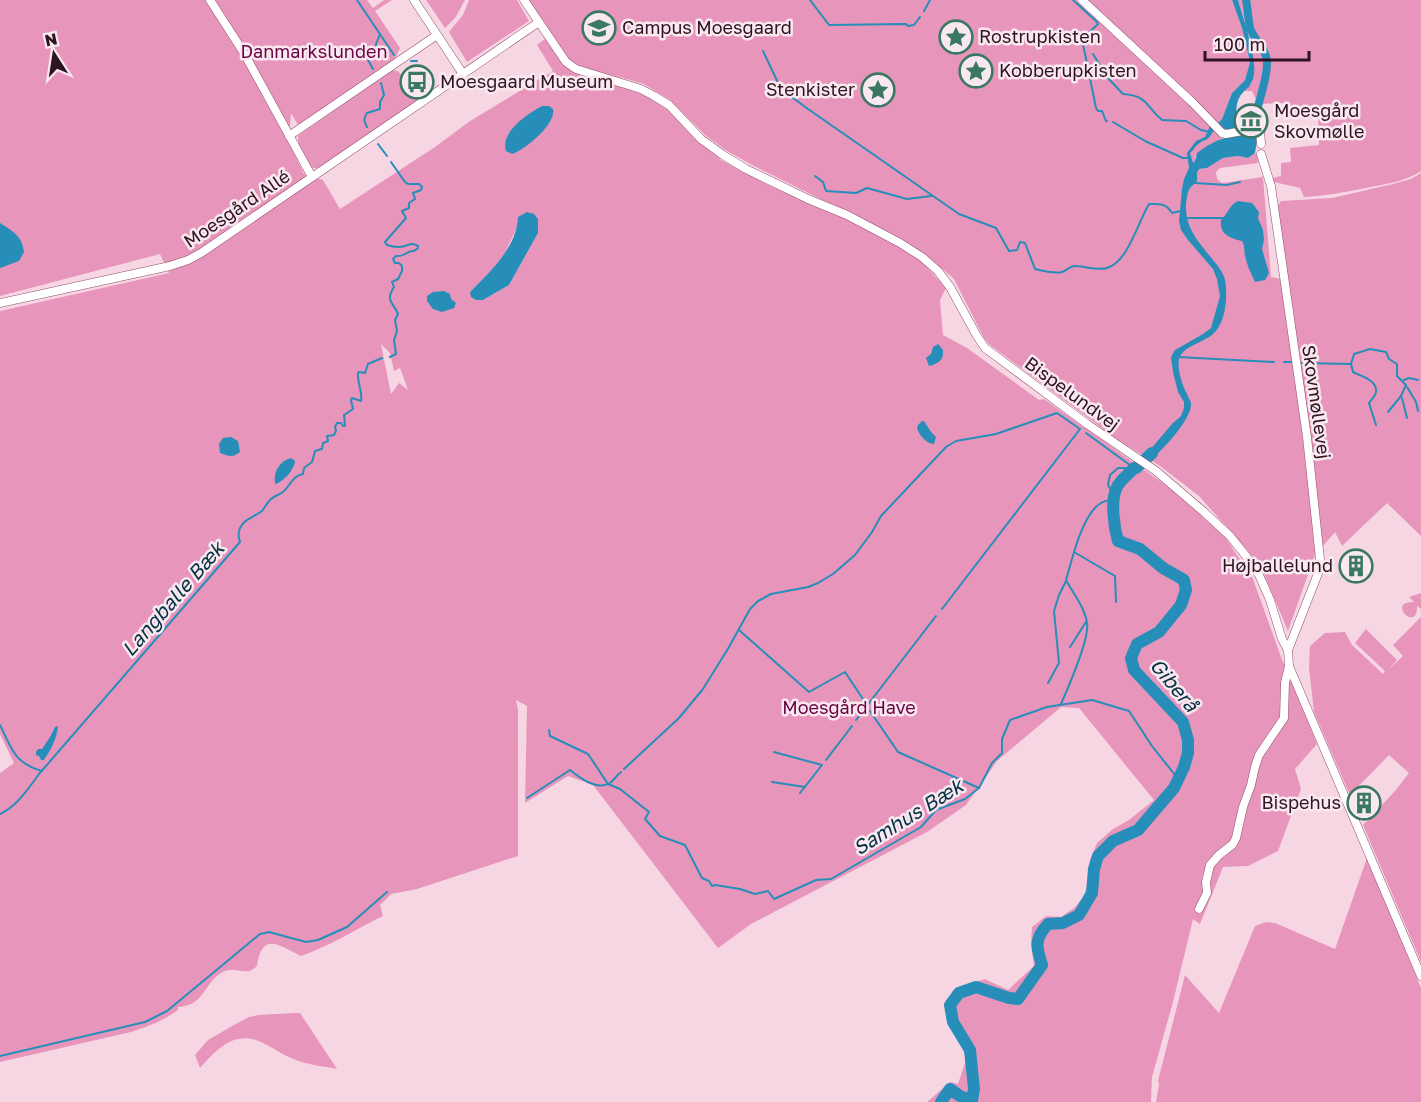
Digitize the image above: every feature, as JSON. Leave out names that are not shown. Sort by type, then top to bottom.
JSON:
[{"type":"street","points":[[210,0],[244,53],[312,177]]},
{"type":"street","points":[[414,0],[463,74]]},
{"type":"street","name":"Bispelundvej","points":[[525,0],[538,22],[571,66],[641,89],[654,96],[669,105],[701,139],[746,169],[847,215],[922,257],[938,271],[950,287],[986,348],[1139,461],[1156,471],[1230,536],[1259,576],[1270,600],[1282,639],[1288,650],[1289,666],[1421,976]]},
{"type":"street","points":[[1082,0],[1220,131],[1226,134],[1259,128],[1261,144]]},
{"type":"street","name":"Moesgård Allé","points":[[0,303],[170,266],[188,260],[538,22]]},
{"type":"street","points":[[289,136],[437,35]]},
{"type":"street","name":"Skovmøllevej","points":[[1261,154],[1271,186],[1276,219],[1307,437],[1320,559],[1318,571],[1288,650]]},
{"type":"street","points":[[1199,909],[1207,892],[1206,882],[1210,865],[1233,844],[1257,761],[1284,718],[1285,683],[1289,666]]},
{"type":"green space","points":[[0,0],[367,0],[373,8],[384,0],[392,0],[375,11],[400,48],[394,61],[298,125],[291,113],[290,127],[284,132],[304,174],[323,180],[340,209],[435,147],[470,121],[553,71],[537,45],[546,38],[579,73],[636,92],[668,110],[721,160],[772,187],[843,217],[920,260],[946,288],[940,300],[943,335],[967,348],[1039,400],[1044,399],[1174,491],[1225,537],[1253,579],[1281,657],[1317,744],[1295,769],[1301,789],[1278,851],[1248,866],[1223,867],[1200,924],[1193,919],[1152,1077],[1151,1102],[927,1102],[950,1082],[958,1084],[966,1060],[963,1048],[949,1024],[945,1009],[953,990],[985,979],[1008,990],[1034,966],[1031,943],[1032,927],[1046,916],[1061,917],[1074,908],[1084,897],[1089,878],[1090,860],[1097,843],[1154,800],[1079,708],[1061,707],[997,761],[966,805],[927,832],[751,924],[718,948],[593,785],[568,776],[525,803],[527,706],[516,700],[518,710],[518,856],[417,889],[391,894],[380,905],[383,916],[301,956],[279,945],[267,945],[259,955],[257,966],[249,971],[228,970],[221,973],[193,1003],[178,1007],[178,1010],[172,1014],[150,1025],[131,1032],[0,1062],[0,773],[14,763],[0,734],[0,311],[169,273],[160,254],[0,296]],"holes":[[[518,225],[538,233],[509,285],[483,300],[470,292],[504,255]],[[381,344],[390,353],[394,371],[400,368],[408,390],[399,383],[391,394]]]},
{"type":"green space","points":[[426,0],[465,0],[455,18],[445,28]]},
{"type":"green space","points":[[469,0],[517,0],[529,21],[467,62],[449,32],[463,15]]},
{"type":"green space","points":[[527,0],[1076,0],[1224,137],[1195,156],[1197,181],[1199,169],[1207,168],[1223,158],[1238,156],[1248,158],[1257,154],[1258,163],[1220,168],[1216,172],[1217,179],[1222,183],[1263,177],[1271,277],[1282,279],[1317,549],[1288,631],[1264,574],[1249,552],[1199,496],[1160,466],[1115,438],[990,345],[984,338],[954,279],[926,255],[897,237],[727,151],[705,135],[670,100],[644,84],[577,67],[566,56]]},
{"type":"green space","points":[[1088,0],[1232,0],[1250,62],[1245,80],[1232,93],[1222,119],[1217,124],[1189,94]]},
{"type":"green space","points":[[1238,0],[1421,0],[1421,171],[1394,182],[1304,197],[1300,188],[1274,182],[1272,178],[1281,176],[1281,163],[1291,162],[1290,148],[1319,145],[1318,115],[1284,115],[1284,103],[1258,104],[1252,91],[1243,91],[1250,84],[1254,62],[1249,34]]},
{"type":"green space","points":[[392,70],[398,71],[410,86],[415,94],[416,102],[320,167],[312,168],[300,149],[298,136]]},
{"type":"green space","points":[[1421,173],[1421,536],[1387,503],[1342,546],[1335,532],[1322,547],[1277,207],[1281,201],[1332,198],[1411,179]]},
{"type":"green space","points":[[1421,593],[1421,609],[1417,606],[1416,614],[1409,617],[1402,610],[1402,606],[1414,602],[1409,597]]},
{"type":"green space","points":[[1421,617],[1421,962],[1363,825],[1409,773],[1389,755],[1350,795],[1314,712],[1309,668],[1310,646],[1325,633],[1345,632],[1352,645],[1383,674],[1385,671],[1355,643],[1366,629],[1397,660],[1388,670],[1403,656],[1393,645]]},
{"type":"green space","points":[[1367,858],[1421,988],[1421,1102],[1156,1102],[1158,1081],[1185,975],[1219,1013],[1255,926],[1266,922],[1275,923],[1335,949]]},
{"type":"green space","points":[[300,1013],[337,1069],[301,1062],[263,1043],[244,1038],[227,1043],[200,1068],[195,1055],[208,1040],[232,1026],[258,1015]]},
{"type":"water","points":[[1232,0],[1238,0],[1250,40],[1254,71],[1249,87],[1238,100],[1237,127],[1229,131],[1217,124],[1222,119],[1232,93],[1245,80],[1250,62]]},
{"type":"water","points":[[542,106],[549,106],[553,109],[553,115],[545,129],[532,142],[518,151],[512,154],[506,151],[507,137],[516,124]]},
{"type":"water","points":[[1210,126],[1214,130],[1212,134],[1190,153],[1193,163],[1197,153],[1212,143],[1258,131],[1255,153],[1248,158],[1238,156],[1223,158],[1207,168],[1199,169],[1197,181],[1189,191],[1186,213],[1190,228],[1223,274],[1226,287],[1225,309],[1217,330],[1208,338],[1184,351],[1179,359],[1179,372],[1191,403],[1190,409],[1182,426],[1149,461],[1144,457],[1181,416],[1184,408],[1184,402],[1178,392],[1171,357],[1175,350],[1211,328],[1220,296],[1213,269],[1188,240],[1181,230],[1179,221],[1182,189],[1189,168],[1187,153],[1196,141],[1205,137]]},
{"type":"water","points":[[1238,201],[1252,203],[1259,212],[1258,218],[1264,240],[1262,249],[1269,273],[1265,280],[1255,282],[1247,263],[1242,241],[1230,237],[1222,229],[1221,220]]},
{"type":"water","points":[[527,212],[534,214],[538,219],[538,233],[509,285],[483,300],[471,297],[470,292],[508,249],[518,217]]},
{"type":"water","points":[[0,223],[19,238],[24,252],[19,261],[0,268]]},
{"type":"water","points":[[444,291],[450,294],[451,299],[456,303],[454,308],[442,312],[433,309],[427,301],[427,296],[433,292]]},
{"type":"water","points":[[938,344],[943,350],[941,359],[938,363],[929,366],[926,358],[931,354],[933,347]]},
{"type":"water","points":[[922,421],[936,437],[934,444],[926,441],[917,429]]},
{"type":"water","points":[[231,437],[238,441],[240,452],[230,456],[220,453],[219,444],[223,438]]},
{"type":"water","points":[[291,458],[295,461],[293,468],[276,484],[275,474],[278,467]]},
{"type":"water","points":[[58,726],[51,748],[44,760],[41,760],[36,752],[42,749],[55,727]]},
{"type":"waterway","points":[[357,0],[394,55]]},
{"type":"waterway","points":[[810,0],[829,25],[906,24],[908,26],[914,25],[920,17]]},
{"type":"waterway","points":[[924,11],[930,0]]},
{"type":"waterway","points":[[1073,0],[1098,24],[1084,37],[1083,44],[1096,108],[1102,111],[1107,121]]},
{"type":"waterway","points":[[1246,0],[1250,28],[1267,61],[1266,78],[1257,109],[1256,125]]},
{"type":"waterway","points":[[373,69],[368,56],[377,50],[376,44],[380,34]]},
{"type":"waterway","points":[[763,51],[781,89],[959,214],[996,228],[1009,251],[1017,250],[1020,242],[1025,243],[1035,269],[1056,273],[1073,266],[1107,268],[1121,258],[1127,250],[1149,204],[1165,206],[1172,213],[1180,211]]},
{"type":"waterway","points":[[1093,54],[1107,77],[1123,94],[1142,99],[1162,120],[1186,121],[1201,130],[1210,132]]},
{"type":"waterway","points":[[411,61],[417,61]]},
{"type":"waterway","points":[[367,127],[364,120],[367,113],[380,109],[380,102],[384,95],[381,83]]},
{"type":"waterway","points":[[1113,122],[1145,141],[1183,158],[1188,158]]},
{"type":"waterway","points":[[378,144],[387,156]]},
{"type":"waterway","points":[[390,357],[396,354],[394,340],[397,331],[395,320],[398,314],[390,295],[394,287],[392,282],[398,279],[402,271],[402,266],[395,263],[393,259],[414,251],[418,246],[412,244],[396,247],[387,245],[385,242],[406,218],[402,211],[409,208],[409,203],[415,199],[413,193],[421,190],[422,187],[419,184],[405,182],[391,162]]},
{"type":"waterway","points":[[815,176],[823,182],[826,191],[856,193],[867,188],[907,199],[931,196]]},
{"type":"waterway","points":[[1195,183],[1227,185],[1240,182]]},
{"type":"waterway","points":[[1187,218],[1223,218]]},
{"type":"waterway","points":[[1376,425],[1369,403],[1376,394],[1376,390],[1374,384],[1368,379],[1353,372],[1351,364],[1354,354],[1370,349],[1386,352],[1389,359],[1397,364],[1397,376],[1406,385],[1401,396],[1388,412]]},
{"type":"waterway","points":[[1178,357],[1274,362]]},
{"type":"waterway","name":"Langballe Bæk","points":[[0,814],[22,797],[39,774],[240,542],[239,532],[244,522],[262,511],[271,499],[283,492],[297,476],[303,474],[304,468],[312,462],[315,451],[322,449],[323,443],[328,441],[327,436],[334,435],[337,423],[345,426],[344,415],[353,409],[352,398],[361,401],[358,373],[365,373],[368,364],[382,358]]},
{"type":"waterway","points":[[1284,362],[1293,362]]},
{"type":"waterway","points":[[1302,363],[1351,364]]},
{"type":"waterway","points":[[1404,380],[1409,378],[1418,380]]},
{"type":"waterway","points":[[1407,387],[1416,402],[1418,411]]},
{"type":"waterway","points":[[1402,398],[1407,418]]},
{"type":"waterway","points":[[624,769],[679,718],[703,689],[750,609],[758,601],[771,594],[808,587],[833,574],[855,555],[881,516],[946,447],[956,441],[996,434],[1057,413],[1080,429],[942,609]]},
{"type":"waterway","points":[[1086,433],[1134,468]]},
{"type":"waterway","name":"Giberå","points":[[941,1102],[950,1089],[972,1101],[974,1089],[970,1050],[953,1022],[950,1005],[959,993],[976,987],[1018,999],[1042,965],[1038,953],[1038,939],[1043,929],[1048,924],[1063,923],[1079,915],[1092,893],[1094,869],[1098,856],[1113,841],[1138,830],[1174,788],[1184,767],[1188,753],[1188,740],[1183,722],[1134,670],[1131,658],[1137,644],[1159,632],[1181,605],[1186,590],[1184,580],[1163,568],[1140,549],[1118,541],[1114,521],[1113,506],[1118,484],[1152,453]]},
{"type":"waterway","points":[[1115,497],[1108,485],[1110,475],[1118,468],[1134,468]]},
{"type":"waterway","points":[[1061,704],[1078,663],[1087,630],[1084,612],[1066,580],[1088,517],[1101,503],[1114,499]]},
{"type":"waterway","points":[[1074,552],[1115,576],[1116,602]]},
{"type":"waterway","points":[[1048,683],[1059,663],[1054,611],[1066,581]]},
{"type":"waterway","points":[[856,720],[936,616]]},
{"type":"waterway","points":[[1070,647],[1086,622]]},
{"type":"waterway","points":[[739,630],[809,692],[845,672],[867,705]]},
{"type":"waterway","name":"Samhus Bæk","points":[[549,730],[550,736],[588,754],[608,784],[620,789],[649,812],[645,819],[660,836],[685,845],[702,878],[709,881],[712,886],[740,889],[755,894],[768,891],[774,899],[816,880],[831,879],[921,827],[936,810],[965,799],[979,788],[992,763],[1002,753],[1002,739],[1010,720],[1047,707],[1092,700],[1129,711],[1152,746],[1179,780]]},
{"type":"waterway","points":[[870,711],[898,752],[979,788]]},
{"type":"waterway","name":"Langballe Bæk","points":[[0,725],[15,754],[25,764],[42,771]]},
{"type":"waterway","points":[[826,760],[852,726]]},
{"type":"waterway","points":[[774,752],[822,765],[800,793]]},
{"type":"waterway","points":[[527,798],[570,770],[594,785],[610,783],[621,772]]},
{"type":"waterway","points":[[772,782],[805,787]]},
{"type":"waterway","points":[[0,1056],[145,1022],[167,1011],[260,934],[269,932],[306,942],[318,940],[347,927],[387,892]]},
{"type":"place","name":"Campus Moesgaard","points":[[599,28]]},
{"type":"place","name":"Rostrupkisten","points":[[956,37]]},
{"type":"place","name":"Kobberupkisten","points":[[976,71]]},
{"type":"place","name":"Moesgaard Museum","points":[[417,82]]},
{"type":"place","name":"Stenkister","points":[[878,90]]},
{"type":"place","name":"Moesgård Skovmølle","points":[[1251,121]]},
{"type":"place","name":"Højballelund","points":[[1356,566]]},
{"type":"place","name":"Bispehus","points":[[1364,803]]},
{"type":"park label","name":"Danmarkslunden","points":[[314,52]]},
{"type":"park label","name":"Moesgård Have","points":[[849,708]]}]
